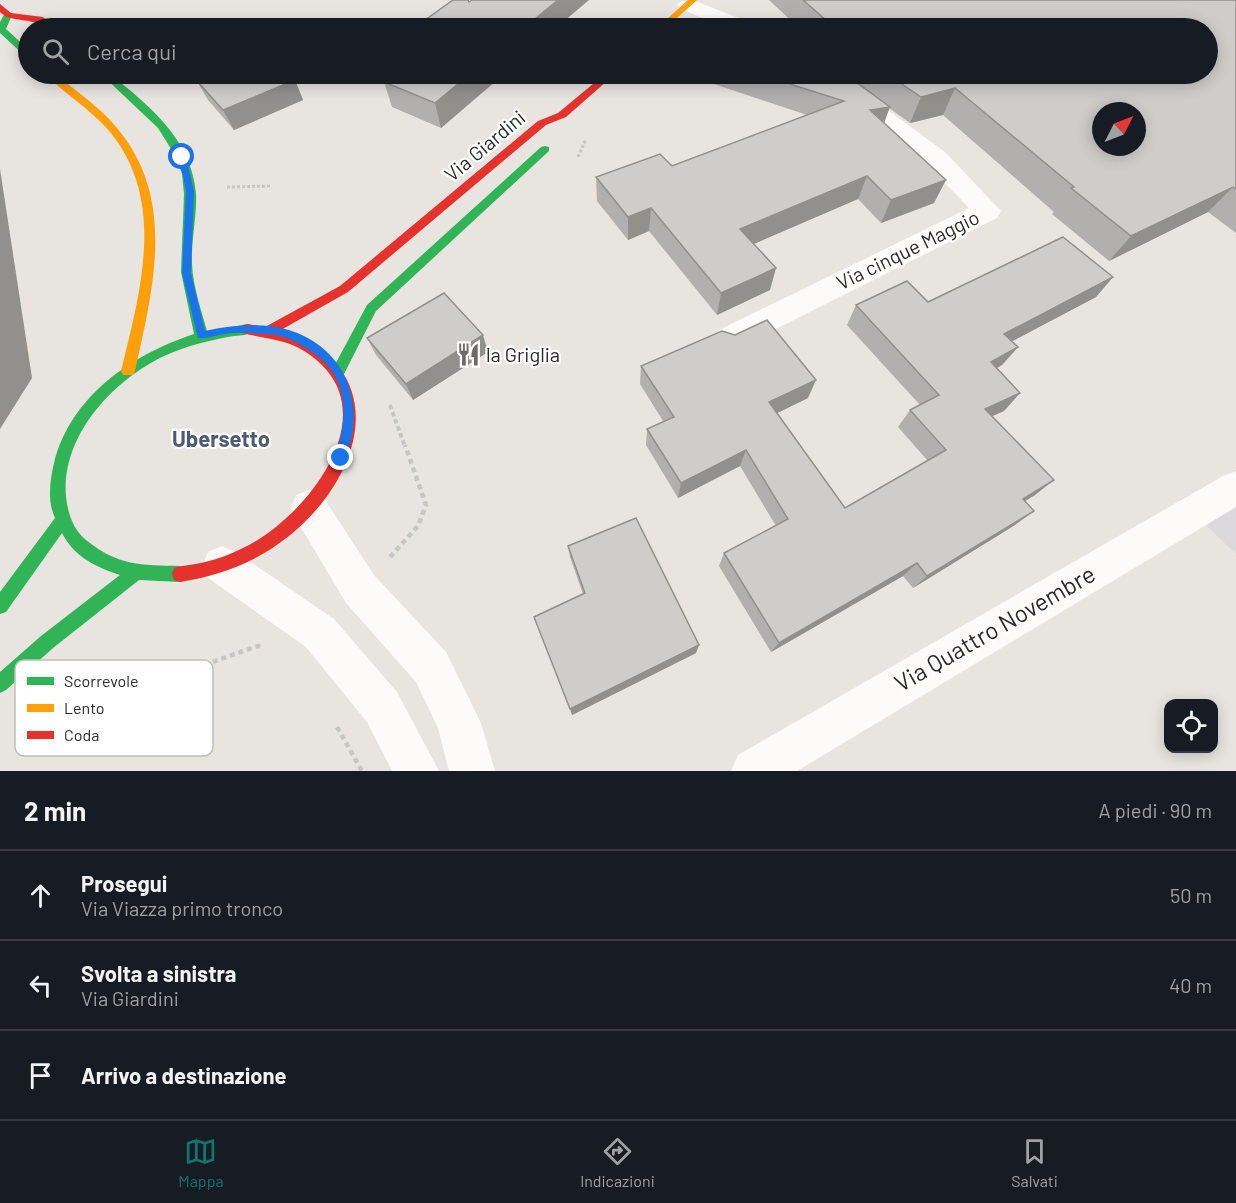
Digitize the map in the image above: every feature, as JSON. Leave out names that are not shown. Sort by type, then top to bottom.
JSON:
[{"type":"main road","points":[[673,18],[691,3]]},
{"type":"main road","points":[[18,45],[1,29],[4,11],[35,18]]},
{"type":"main road","points":[[61,84],[120,137],[139,165],[151,202],[153,245],[128,371]]},
{"type":"main road","points":[[117,84],[167,130],[182,157],[190,191],[187,273],[201,335]]},
{"type":"main road","points":[[562,115],[598,84]]},
{"type":"main road","name":"Via Giardini","points":[[270,330],[344,289],[542,123],[562,115]]},
{"type":"main road","name":"Via Giardini","points":[[338,372],[371,308],[557,138],[562,115]]},
{"type":"main road","name":"Via Giardini","points":[[226,330],[270,330],[298,338],[321,352],[338,372],[347,390],[350,411],[348,434],[341,458],[328,483],[309,507],[284,530],[265,543],[222,565],[176,576],[133,575],[101,564],[76,547],[61,522],[56,497],[58,470],[67,442],[82,416],[103,392],[128,371],[164,349],[201,335],[226,330]]},
{"type":"main road","points":[[0,606],[61,522]]},
{"type":"main road","points":[[27,660],[133,575]]},
{"type":"main road","points":[[0,684],[15,671]]},
{"type":"street","points":[[691,3],[723,18]]},
{"type":"street","name":"Via cinque Maggio","points":[[730,339],[987,211],[936,158],[855,97],[834,84]]},
{"type":"street","name":"Via Quattro Novembre","points":[[754,771],[1236,488]]},
{"type":"street","points":[[309,507],[360,589],[431,667],[459,723],[472,771]]},
{"type":"street","points":[[222,565],[320,633],[382,707],[416,771]]},
{"type":"path","points":[[573,162],[580,155],[587,137]]},
{"type":"path","points":[[360,589],[418,526],[426,505],[387,396]]},
{"type":"path","points":[[213,662],[258,646],[268,649]]},
{"type":"shaded area","points":[[1236,470],[1236,554],[1180,500]]},
{"type":"building","points":[[453,0],[468,0],[469,2],[472,0],[558,0],[536,18],[428,18]]},
{"type":"building","points":[[803,0],[1236,0],[1236,189],[1233,187],[1131,236],[1071,188],[1074,187],[955,88],[921,97],[902,84],[1218,84],[1218,18],[824,18]]},
{"type":"building","points":[[200,84],[285,84],[223,110]]},
{"type":"building","points":[[389,84],[458,84],[435,103]]},
{"type":"building","points":[[790,84],[858,84],[890,107],[870,110],[946,180],[891,200],[867,176],[740,229],[776,268],[721,293],[651,208],[628,217],[596,177],[660,154],[672,166],[844,101]]},
{"type":"building","points":[[1063,237],[1113,277],[1004,334],[1018,347],[991,362],[1020,393],[985,409],[1054,480],[1023,499],[1034,511],[927,576],[917,563],[779,643],[724,553],[788,519],[746,450],[681,483],[647,429],[674,417],[641,366],[722,331],[735,335],[767,320],[816,380],[769,402],[845,508],[946,450],[910,410],[939,395],[856,305],[907,281],[928,302]]},
{"type":"building","points":[[444,293],[483,335],[406,384],[367,338]]},
{"type":"building","points":[[636,518],[699,645],[570,709],[534,617],[585,593],[568,546]]},
{"type":"traffic: fast","points":[[8,15],[1,29],[18,45]]},
{"type":"traffic: fast","points":[[117,84],[149,112],[173,140],[187,174],[190,194],[187,272],[201,335]]},
{"type":"traffic: fast","points":[[338,372],[371,308],[545,149]]},
{"type":"traffic: fast","points":[[180,574],[133,572],[98,560],[74,539],[60,512],[57,481],[66,448],[84,414],[114,382],[129,370],[177,345],[212,335],[248,329]]},
{"type":"traffic: fast","points":[[0,606],[61,522]]},
{"type":"traffic: fast","points":[[27,660],[133,575]]},
{"type":"traffic: fast","points":[[0,684],[15,671]]},
{"type":"traffic: slow","points":[[672,18],[693,0]]},
{"type":"traffic: slow","points":[[62,84],[97,113],[121,140],[137,167],[146,195],[151,224],[150,253],[147,282],[128,371]]},
{"type":"traffic: jam","points":[[0,7],[8,15],[32,18]]},
{"type":"traffic: jam","points":[[270,330],[344,289],[542,123],[562,115],[598,84]]},
{"type":"traffic: jam","points":[[180,574],[200,571],[241,557],[279,535],[310,506],[323,490],[340,460],[348,432],[349,406],[342,382],[329,362],[308,346],[281,335],[248,329]]},
{"type":"place","name":"la Griglia","points":[[468,355]]},
{"type":"district","name":"Ubersetto","points":[[221,439]]},
{"type":"route","points":[[182,157],[187,170],[190,191],[187,273],[201,335],[226,330],[270,330],[298,338],[321,352],[338,372],[347,390],[350,411],[348,434],[341,458]]}]
